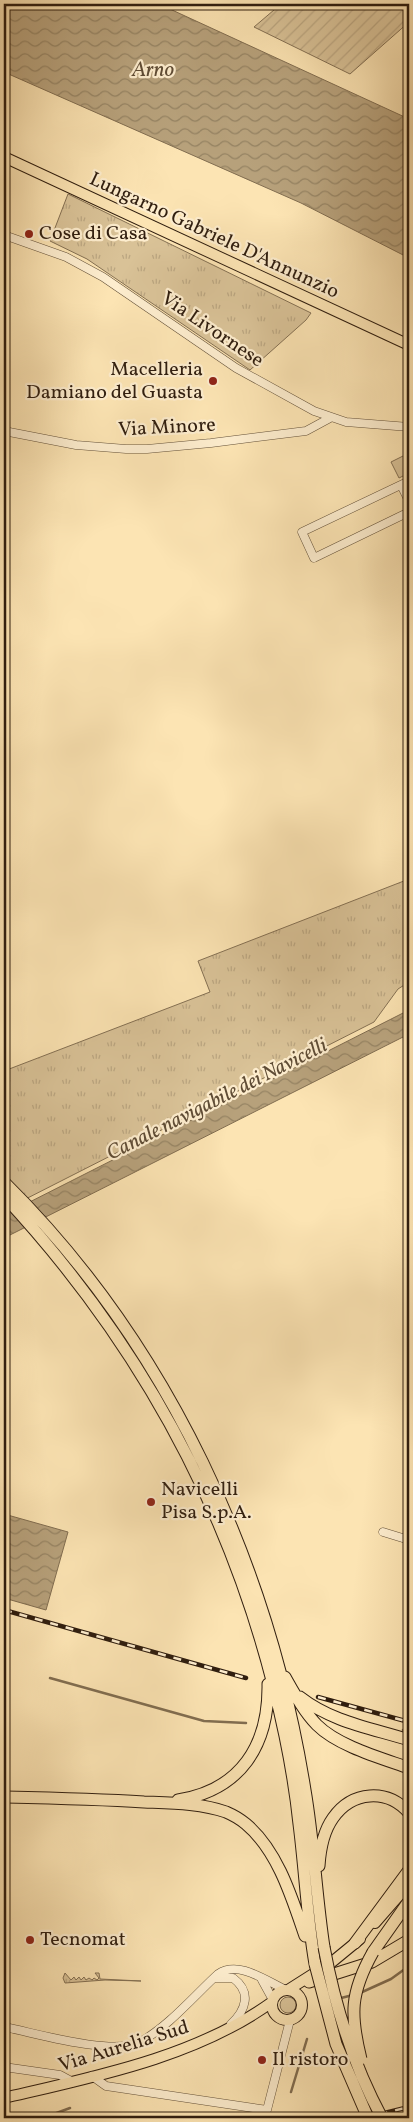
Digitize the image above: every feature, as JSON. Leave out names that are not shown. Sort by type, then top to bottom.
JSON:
[{"type":"highway","points":[[4,1182],[59,1242],[96,1288],[127,1332],[168,1396],[201,1459],[235,1534],[253,1583],[305,1789],[311,1857],[324,1947],[336,2004],[348,2043],[382,2118]]},
{"type":"highway","points":[[4,1196],[81,1286],[132,1358],[162,1407],[203,1486],[273,1663],[311,1719],[326,1733],[345,1743],[409,1768]]},
{"type":"highway","points":[[164,1803],[195,1797],[217,1788],[231,1779],[247,1762],[257,1744],[266,1720],[273,1663]]},
{"type":"highway","points":[[294,1693],[314,1708],[333,1717],[409,1740]]},
{"type":"highway","points":[[313,1974],[309,1924],[311,1857],[333,1818],[340,1810],[357,1798],[371,1795],[387,1798],[401,1804],[409,1813]]},
{"type":"highway","points":[[4,1797],[164,1803],[215,1809],[235,1816],[244,1822],[258,1836],[277,1867],[295,1909],[313,1974],[336,2044],[368,2118]]},
{"type":"highway","points":[[355,1943],[409,1870]]},
{"type":"highway","points":[[370,2095],[354,2031],[353,2013],[357,1988],[373,1952],[409,1901]]},
{"type":"highway","points":[[313,1974],[372,1962],[409,1940]]},
{"type":"main road","name":"Lungarno Gabriele D'Annunzio","points":[[4,157],[409,345]]},
{"type":"main road","points":[[251,2018],[272,2001],[278,1993],[287,1990],[332,1962],[355,1943],[409,1884]]},
{"type":"main road","points":[[301,1998],[313,1974]]},
{"type":"main road","points":[[272,2001],[276,2015],[282,2020],[290,2020],[298,2016],[303,2007],[301,1998],[296,1993],[287,1990]]},
{"type":"main road","points":[[251,2018],[276,2015]]},
{"type":"main road","name":"Via Aurelia Sud","points":[[4,2098],[73,2082],[166,2055],[251,2018]]},
{"type":"street","name":"Via Livornese","points":[[4,235],[60,254],[97,273],[236,368],[287,397],[330,418],[353,424],[409,427]]},
{"type":"street","name":"Via Minore","points":[[4,431],[76,445],[147,449],[306,432],[330,418]]},
{"type":"street","points":[[409,481],[302,532],[314,558],[409,512]]},
{"type":"street","points":[[401,484],[409,501]]},
{"type":"street","points":[[383,1532],[409,1540]]},
{"type":"street","points":[[4,2027],[103,2046],[124,2047],[140,2042],[158,2030],[222,1971],[233,1968],[246,1971],[287,1990]]},
{"type":"street","points":[[213,1979],[222,1977],[233,1978],[241,1985],[246,1997],[245,2006],[240,2015],[220,2032]]},
{"type":"street","points":[[262,1980],[272,2001]]},
{"type":"street","points":[[92,2076],[106,2086],[267,2110],[290,2020]]},
{"type":"street","points":[[4,2067],[60,2075],[73,2082]]},
{"type":"green space","points":[[281,4],[409,4],[409,22],[350,74],[254,27]]},
{"type":"green space","points":[[68,194],[311,313],[306,320],[250,370],[87,259],[50,241]]},
{"type":"green space","points":[[409,453],[409,473],[399,478],[391,462]]},
{"type":"green space","points":[[409,879],[409,982],[398,989],[374,1022],[4,1210],[4,1071],[210,992],[198,961]]},
{"type":"green space","points":[[65,1973],[71,1980],[74,1977],[76,1980],[79,1977],[81,1980],[84,1977],[86,1980],[94,1978],[97,1980],[99,1978],[95,1973],[99,1973],[100,1979],[141,1981],[105,1980],[65,1983],[63,1978]]},
{"type":"green space","points":[[285,1997],[291,1997],[296,2002],[294,2011],[285,2013],[280,2008],[280,2002]]},
{"type":"water","name":"Arno","points":[[4,4],[159,4],[409,119],[409,258],[301,203],[4,72]]},
{"type":"water","points":[[409,1010],[409,1034],[4,1238],[4,1215]]},
{"type":"water","points":[[4,1514],[68,1532],[46,1610],[4,1598]]},
{"type":"waterway","points":[[50,1678],[204,1721],[246,1723]]},
{"type":"waterway","points":[[403,1730],[409,1732]]},
{"type":"waterway","points":[[360,1993],[391,1979],[409,1966]]},
{"type":"waterway","points":[[341,1998],[353,1995]]},
{"type":"waterway","points":[[291,2092],[307,2039]]},
{"type":"waterway","points":[[43,2118],[70,2108]]},
{"type":"railway","points":[[4,1610],[246,1678]]},
{"type":"railway","points":[[318,1697],[409,1722]]},
{"type":"railway","points":[[364,2118],[409,2107]]},
{"type":"place","name":"Cose di Casa","points":[[29,234]]},
{"type":"place","name":"Macelleria Damiano del Guasta","points":[[213,381]]},
{"type":"place","name":"Navicelli Pisa S.p.A.","points":[[151,1502]]},
{"type":"place","name":"Tecnomat","points":[[30,1940]]},
{"type":"place","name":"Il ristoro","points":[[262,2060]]},
{"type":"water label","name":"Canale navigabile dei Navicelli","points":[[217,1100]]}]
